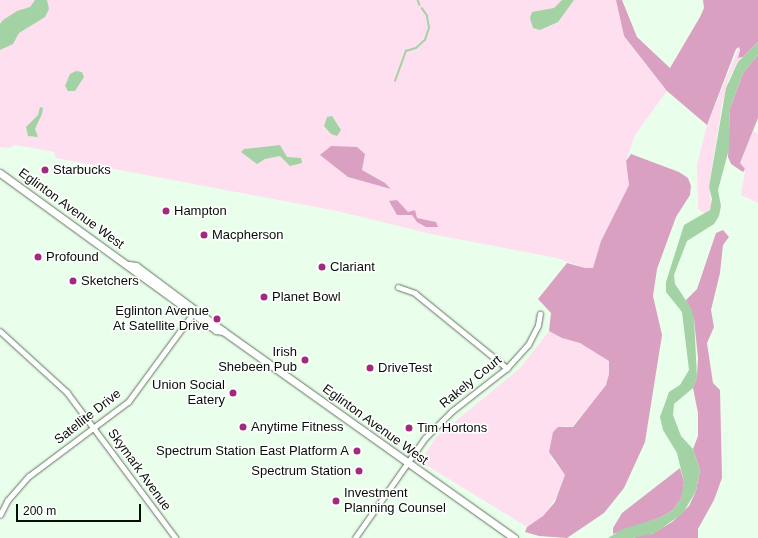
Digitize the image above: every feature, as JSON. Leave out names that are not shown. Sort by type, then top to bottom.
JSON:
[{"type":"main road","name":"Eglinton Avenue West","points":[[0,173],[129,265],[133,271],[223,330],[407,463],[514,538]]},
{"type":"street","points":[[398,288],[415,293],[507,368]]},
{"type":"street","name":"Satellite Drive","points":[[0,515],[7,501],[29,476],[128,402],[194,311]]},
{"type":"street","name":"Rakely Court","points":[[355,538],[407,463],[438,424],[507,368],[534,334],[540,314]]},
{"type":"street","name":"Skymark Avenue","points":[[0,331],[59,383],[176,538]]},
{"type":"shaded area","points":[[0,0],[616,0],[624,36],[667,91],[635,135],[626,161],[629,185],[601,241],[593,268],[585,268],[557,258],[431,234],[337,211],[56,158],[54,152],[14,145],[10,148],[0,147]]},
{"type":"shaded area","points":[[35,0],[47,0],[49,9],[45,17],[19,33],[13,44],[0,50],[0,24],[3,20],[17,11],[30,7]]},
{"type":"shaded area","points":[[562,0],[574,0],[558,22],[540,30],[533,28],[530,18],[532,12],[554,8]]},
{"type":"shaded area","points":[[616,0],[622,0],[637,37],[670,68],[700,17],[704,8],[703,0],[758,0],[758,42],[743,57],[738,58],[740,50],[739,47],[736,49],[707,125],[667,91],[624,36]]},
{"type":"shaded area","points":[[758,42],[758,55],[743,73],[730,108],[729,149],[718,190],[721,206],[719,216],[714,224],[687,241],[674,275],[675,284],[691,308],[694,319],[697,377],[693,388],[674,404],[673,415],[681,436],[693,449],[700,470],[696,491],[683,513],[655,533],[633,538],[608,538],[623,529],[659,518],[672,511],[681,499],[684,482],[677,453],[663,430],[660,417],[669,392],[680,385],[689,370],[682,312],[666,292],[666,282],[684,225],[710,210],[712,199],[709,187],[726,88],[738,62]]},
{"type":"shaded area","points":[[739,47],[739,58],[743,57],[729,78],[722,104],[709,187],[712,206],[706,214],[698,209],[697,165],[707,125]]},
{"type":"shaded area","points":[[758,55],[758,118],[740,163],[745,169],[743,172],[731,164],[728,157],[730,108],[743,73]]},
{"type":"shaded area","points":[[76,71],[82,72],[84,77],[75,91],[68,91],[65,86],[70,74]]},
{"type":"shaded area","points":[[40,107],[43,108],[42,114],[35,129],[38,137],[28,136],[26,127],[38,115]]},
{"type":"shaded area","points":[[332,116],[341,130],[337,136],[331,134],[324,126],[327,117]]},
{"type":"shaded area","points":[[753,131],[758,134],[758,203],[741,195],[745,171],[740,163]]},
{"type":"shaded area","points":[[280,145],[287,157],[301,158],[302,163],[290,166],[280,156],[265,159],[257,164],[241,152],[244,149]]},
{"type":"shaded area","points":[[331,146],[357,147],[365,154],[362,170],[385,183],[391,189],[348,177],[320,155]]},
{"type":"shaded area","points":[[631,154],[679,172],[688,178],[691,186],[690,195],[676,217],[657,269],[653,296],[662,335],[645,442],[624,488],[604,513],[567,538],[539,536],[525,532],[527,527],[543,516],[555,502],[565,475],[549,452],[553,432],[558,427],[573,427],[606,385],[609,374],[609,361],[580,343],[562,338],[549,331],[551,313],[538,299],[567,263],[585,268],[593,268],[601,241],[629,185],[626,161]]},
{"type":"shaded area","points":[[397,200],[408,212],[415,210],[417,218],[436,222],[438,227],[426,227],[417,222],[412,215],[397,215],[389,201]]},
{"type":"shaded area","points":[[723,230],[729,237],[723,245],[720,273],[711,310],[714,327],[707,343],[713,383],[720,390],[722,478],[714,500],[698,529],[698,538],[633,538],[644,534],[652,534],[672,522],[689,506],[696,491],[700,470],[693,449],[698,436],[698,413],[693,388],[697,377],[698,358],[694,319],[686,300],[697,289],[716,233]]},
{"type":"shaded area","points":[[549,331],[562,338],[580,343],[609,361],[609,374],[606,385],[572,427],[566,426],[551,458],[565,475],[562,489],[543,516],[527,527],[426,465],[422,460],[435,438],[520,368]]},
{"type":"shaded area","points":[[680,468],[684,482],[683,492],[681,499],[672,511],[659,518],[613,534],[613,528],[622,513]]},
{"type":"waterway","points":[[418,0],[420,5]]},
{"type":"waterway","points":[[422,8],[427,15]]},
{"type":"waterway","points":[[395,81],[406,51],[416,48],[425,40],[429,28],[427,17]]},
{"type":"place","name":"Starbucks","points":[[45,170]]},
{"type":"place","name":"Hampton","points":[[166,211]]},
{"type":"place","name":"Macpherson","points":[[204,235]]},
{"type":"place","name":"Profound","points":[[38,257]]},
{"type":"place","name":"Clariant","points":[[322,267]]},
{"type":"place","name":"Sketchers","points":[[73,281]]},
{"type":"place","name":"Planet Bowl","points":[[264,297]]},
{"type":"place","name":"Eglinton Avenue At Satellite Drive","points":[[217,319]]},
{"type":"place","name":"Irish Shebeen Pub","points":[[305,360]]},
{"type":"place","name":"DriveTest","points":[[370,368]]},
{"type":"place","name":"Union Social Eatery","points":[[233,393]]},
{"type":"place","name":"Anytime Fitness","points":[[243,427]]},
{"type":"place","name":"Tim Hortons","points":[[409,428]]},
{"type":"place","name":"Spectrum Station East Platform A","points":[[357,451]]},
{"type":"place","name":"Spectrum Station","points":[[359,471]]},
{"type":"place","name":"Investment Planning Counsel","points":[[336,501]]}]
